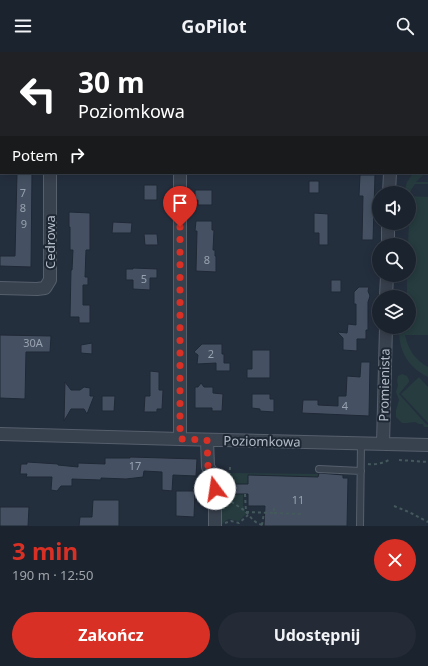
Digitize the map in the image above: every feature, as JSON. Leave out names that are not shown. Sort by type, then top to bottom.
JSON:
[{"type":"street","name":"Cedrowa","points":[[0,288],[45,288],[50,280],[50,174]]},
{"type":"street","points":[[180,174],[180,439]]},
{"type":"street","points":[[389,186],[390,174]]},
{"type":"street","name":"Promienista","points":[[383,444],[386,334]]},
{"type":"street","name":"Poziomkowa","points":[[0,434],[428,445]]},
{"type":"street","points":[[207,440],[208,467],[215,477],[215,526]]},
{"type":"lane","points":[[360,526],[362,443]]},
{"type":"lane","points":[[319,469],[361,471]]},
{"type":"path","points":[[368,464],[375,465],[380,462],[386,462],[390,459]]},
{"type":"path","points":[[399,460],[428,462]]},
{"type":"path","points":[[230,467],[229,500],[262,526],[264,513]]},
{"type":"path","points":[[245,494],[246,512]]},
{"type":"path","points":[[274,506],[274,513]]},
{"type":"path","points":[[394,506],[410,512],[428,522]]},
{"type":"path","points":[[246,512],[301,514]]},
{"type":"path","points":[[222,526],[230,521],[239,523],[248,515]]},
{"type":"green space","points":[[412,174],[424,174],[416,182],[428,182],[428,184],[406,186]]},
{"type":"green space","points":[[416,196],[428,197],[428,335],[405,335],[413,354],[419,361],[428,367],[428,377],[409,363],[400,343],[399,334],[416,334],[416,290],[407,290],[407,282],[416,282],[416,238],[408,238],[409,230],[416,230]]},
{"type":"green space","points":[[402,374],[407,376],[409,382],[399,394],[428,425],[428,427],[424,427],[423,424],[415,422],[402,423],[396,417],[396,410],[399,400],[396,392],[398,385],[397,381],[398,376]]},
{"type":"green space","points":[[419,377],[428,387],[428,423],[401,394]]},
{"type":"green space","points":[[222,470],[228,473],[318,474],[318,477],[235,484],[234,493],[243,494],[243,505],[246,514],[239,521],[228,520],[221,526],[217,471]]},
{"type":"building","points":[[17,174],[32,174],[31,267],[0,266],[0,256],[15,256]]},
{"type":"building","points":[[360,175],[375,175],[375,186],[372,186],[372,230],[373,230],[372,240],[362,240],[363,196],[359,196]]},
{"type":"building","points":[[309,181],[319,181],[319,193],[309,193]]},
{"type":"building","points":[[144,185],[157,185],[157,200],[144,200]]},
{"type":"building","points":[[195,190],[212,190],[212,205],[198,205],[198,200],[195,200]]},
{"type":"building","points":[[69,212],[90,213],[90,250],[86,250],[85,277],[88,277],[88,285],[83,285],[83,305],[90,305],[90,323],[79,323],[79,317],[70,317],[73,250],[70,250]]},
{"type":"building","points":[[314,213],[328,214],[328,245],[319,245],[319,233],[314,233]]},
{"type":"building","points":[[196,221],[212,221],[212,230],[214,230],[213,250],[215,250],[216,256],[216,272],[196,271]]},
{"type":"building","points":[[113,222],[132,223],[131,233],[112,233]]},
{"type":"building","points":[[144,234],[157,234],[158,245],[145,245]]},
{"type":"building","points":[[126,269],[157,269],[157,278],[150,278],[150,290],[133,289],[133,280],[126,280]]},
{"type":"building","points":[[331,280],[341,280],[341,292],[331,292]]},
{"type":"building","points":[[359,287],[369,287],[368,291],[370,296],[368,302],[368,330],[366,330],[366,339],[357,339],[357,351],[343,350],[343,338],[337,332],[347,333],[348,324],[356,325],[356,304],[354,304],[354,292]]},
{"type":"building","points":[[0,335],[51,336],[50,352],[26,352],[25,399],[0,398]]},
{"type":"building","points":[[92,343],[92,354],[81,353],[81,345]]},
{"type":"building","points":[[202,344],[222,344],[224,363],[230,363],[230,371],[216,371],[216,363],[197,364],[198,355],[194,352]]},
{"type":"building","points":[[252,350],[270,350],[270,378],[247,378],[247,369],[252,369]]},
{"type":"building","points":[[361,362],[370,362],[369,416],[302,413],[303,400],[318,400],[318,405],[338,406],[338,396],[346,396],[347,376],[360,377]]},
{"type":"building","points":[[150,371],[159,372],[159,390],[163,390],[162,409],[157,409],[157,412],[144,412],[145,396],[150,396]]},
{"type":"building","points":[[65,382],[71,390],[80,390],[84,387],[90,388],[90,396],[94,396],[87,414],[84,409],[71,409],[64,421]]},
{"type":"building","points":[[201,383],[204,387],[213,387],[213,393],[223,394],[222,411],[212,411],[212,408],[195,408],[195,387],[198,387]]},
{"type":"building","points":[[252,394],[270,394],[270,399],[274,399],[274,412],[260,411],[260,409],[252,408]]},
{"type":"building","points":[[102,396],[115,396],[114,411],[102,411]]},
{"type":"building","points":[[130,457],[197,459],[196,476],[173,475],[172,491],[162,490],[162,472],[144,471],[143,477],[126,479],[72,479],[72,486],[61,486],[57,491],[51,490],[52,477],[26,477],[27,474],[20,474],[21,464],[27,464],[27,462],[78,467],[78,463],[105,464],[105,458]]},
{"type":"building","points":[[319,473],[343,475],[343,478],[348,478],[347,526],[264,526],[265,506],[248,506],[248,494],[234,494],[235,484],[248,484],[248,475],[318,477]]},
{"type":"building","points":[[176,491],[195,491],[194,517],[176,516]]},
{"type":"building","points":[[93,500],[119,500],[119,526],[79,526],[80,517],[92,517]]},
{"type":"building","points":[[0,507],[29,507],[28,526],[0,526]]},
{"type":"route","points":[[180,227],[180,439],[207,440],[208,467],[215,477],[215,489]]}]
